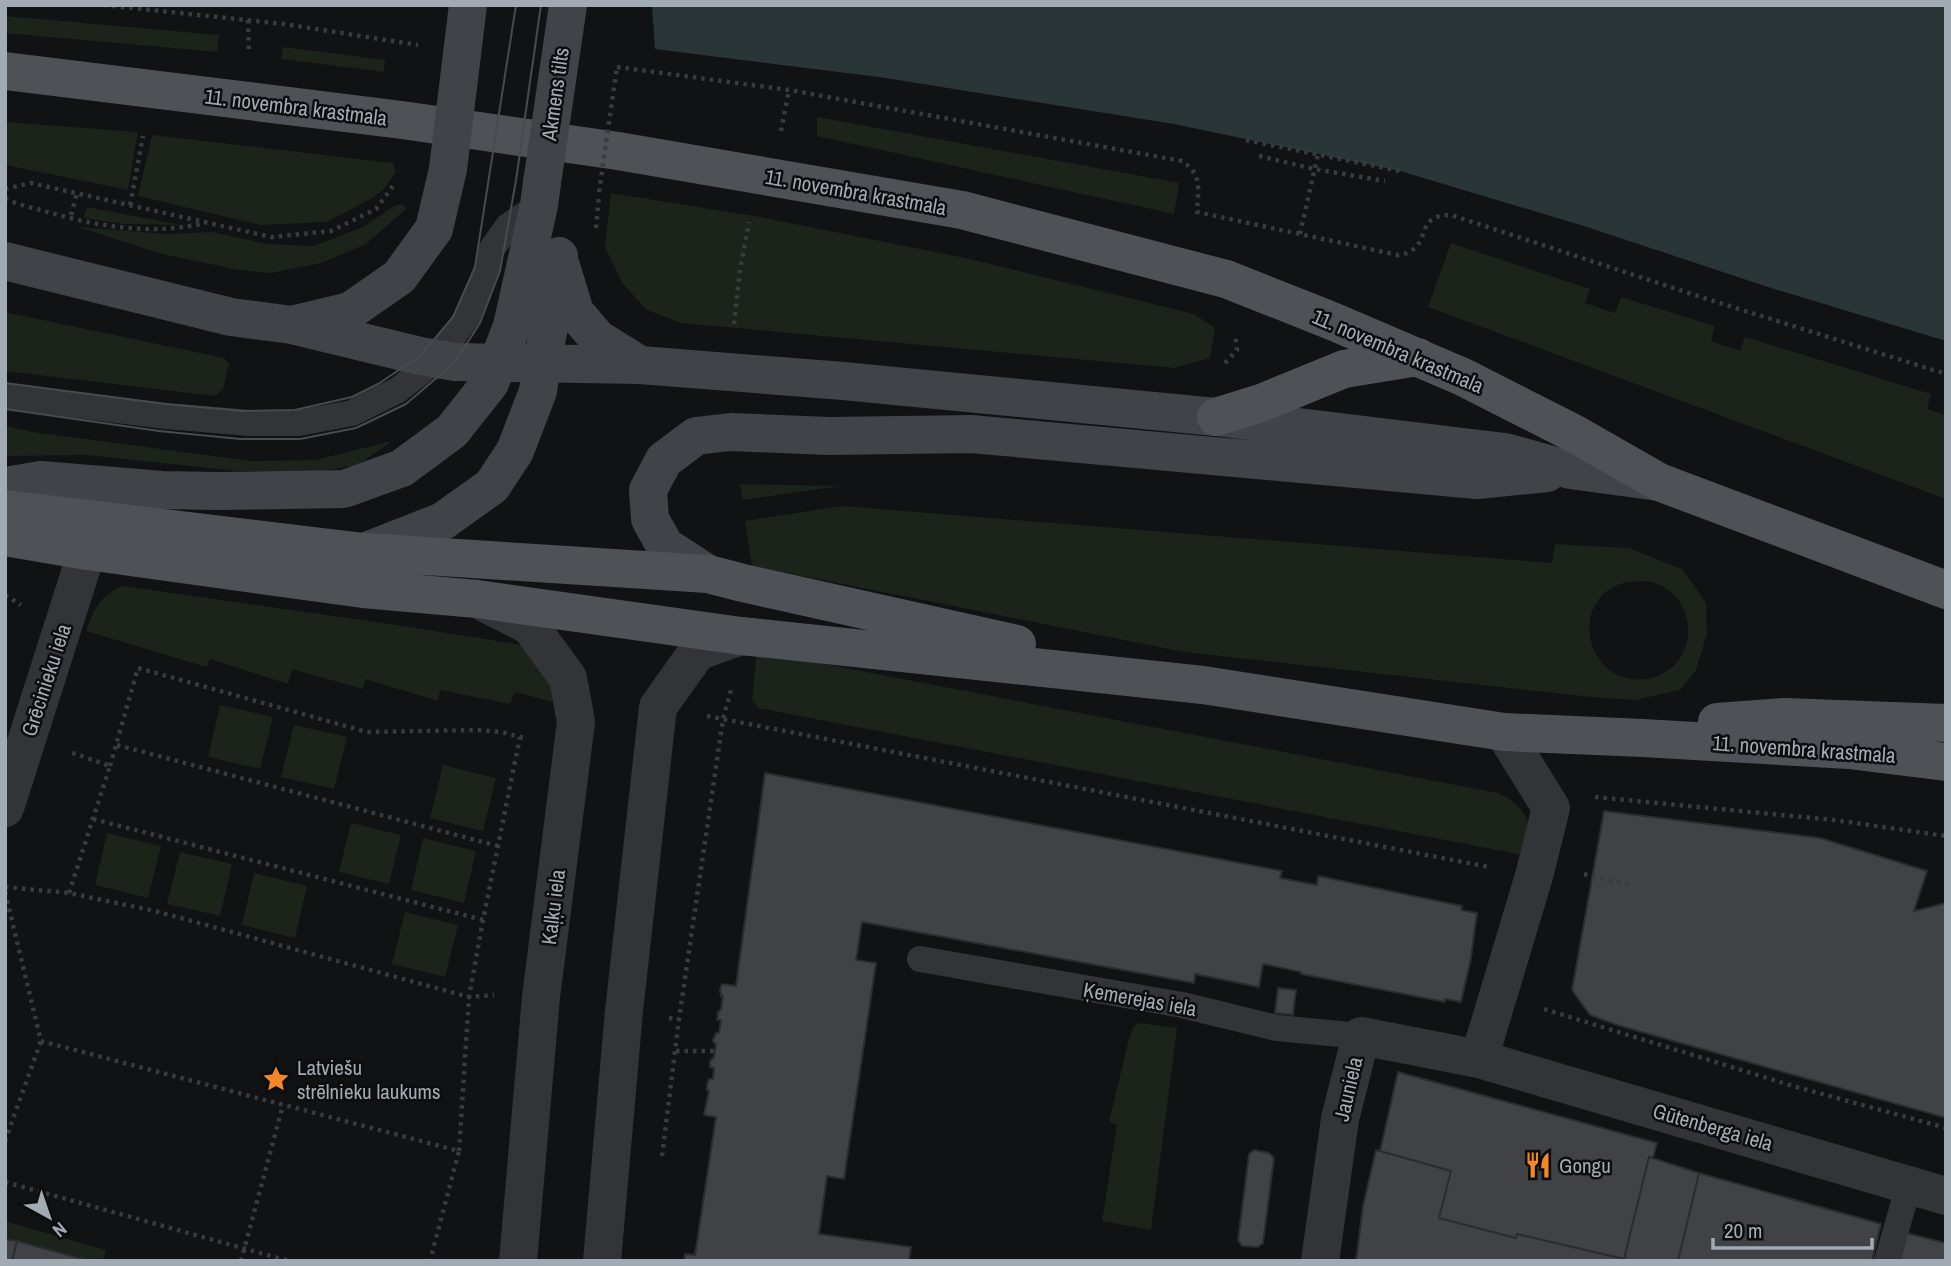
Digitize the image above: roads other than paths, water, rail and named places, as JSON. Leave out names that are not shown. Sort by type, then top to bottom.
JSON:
[{"type":"main road","name":"11. novembra krastmala","points":[[292,325],[350,311],[399,277],[434,229],[448,169],[468,5]]},
{"type":"main road","name":"Akmens tilts","points":[[540,194],[568,5]]},
{"type":"main road","name":"11. novembra krastmala","points":[[5,71],[402,120],[618,151],[962,210],[1226,279],[1463,377],[1575,434],[1659,482],[1939,590]]},
{"type":"main road","name":"11. novembra krastmala","points":[[540,194],[575,312],[598,339],[640,365]]},
{"type":"main road","points":[[5,486],[41,480],[162,490],[344,489],[402,468],[452,431],[490,383],[512,326],[540,194]]},
{"type":"main road","points":[[364,552],[443,521],[492,486],[515,451],[538,391],[559,257]]},
{"type":"main road","name":"11. novembra krastmala","points":[[5,261],[231,317],[292,325],[455,362],[640,365],[843,381],[1216,417],[1505,452],[1570,470],[1659,482]]},
{"type":"main road","points":[[1216,417],[1261,403],[1344,369],[1418,357]]},
{"type":"main road","points":[[708,574],[665,547],[650,519],[648,490],[664,460],[696,436],[718,433],[828,436],[971,434],[1477,480],[1570,470]]},
{"type":"main road","name":"11. novembra krastmala","points":[[5,509],[364,552],[708,574],[1203,685]]},
{"type":"main road","name":"11. novembra krastmala","points":[[5,537],[363,589],[477,599],[741,636],[1203,685],[1504,732],[1849,750],[1946,762]]},
{"type":"main road","points":[[1643,738],[1702,723],[1784,717],[1946,723]]},
{"type":"street","name":"Grēcinieku iela","points":[[5,808],[87,551]]},
{"type":"street","name":"Kaļķu iela","points":[[477,599],[530,626],[568,678],[576,722],[541,998],[518,1261]]},
{"type":"street","points":[[602,1261],[624,1012],[658,707],[697,652],[741,636]]},
{"type":"street","points":[[1479,1059],[1534,876],[1551,807],[1504,732]]},
{"type":"street","name":"Jauniela","points":[[1320,1261],[1340,1119],[1361,1036],[1479,1059]]},
{"type":"street","name":"Gūtenberga iela","points":[[1479,1059],[1946,1196]]},
{"type":"lane","points":[[5,396],[166,416],[250,423],[299,423],[352,413],[397,390],[437,359],[468,316],[486,273],[491,250],[508,226],[540,194]]},
{"type":"lane","name":"Ķemerejas iela","points":[[920,960],[1182,1005],[1277,1028],[1361,1036]]},
{"type":"lane","points":[[1887,1261],[1909,1185]]},
{"type":"tram line","points":[[5,383],[165,404],[244,411],[295,410],[352,397],[378,384],[420,356],[453,317],[475,267],[516,5]]},
{"type":"tram line","points":[[5,409],[159,431],[240,439],[300,439],[356,428],[406,404],[455,362],[480,323],[500,271],[541,5]]},
{"type":"place","name":"Latviešu strēlnieku laukums","points":[[276,1079]]},
{"type":"place","name":"Gongu","points":[[1538,1165]]}]
